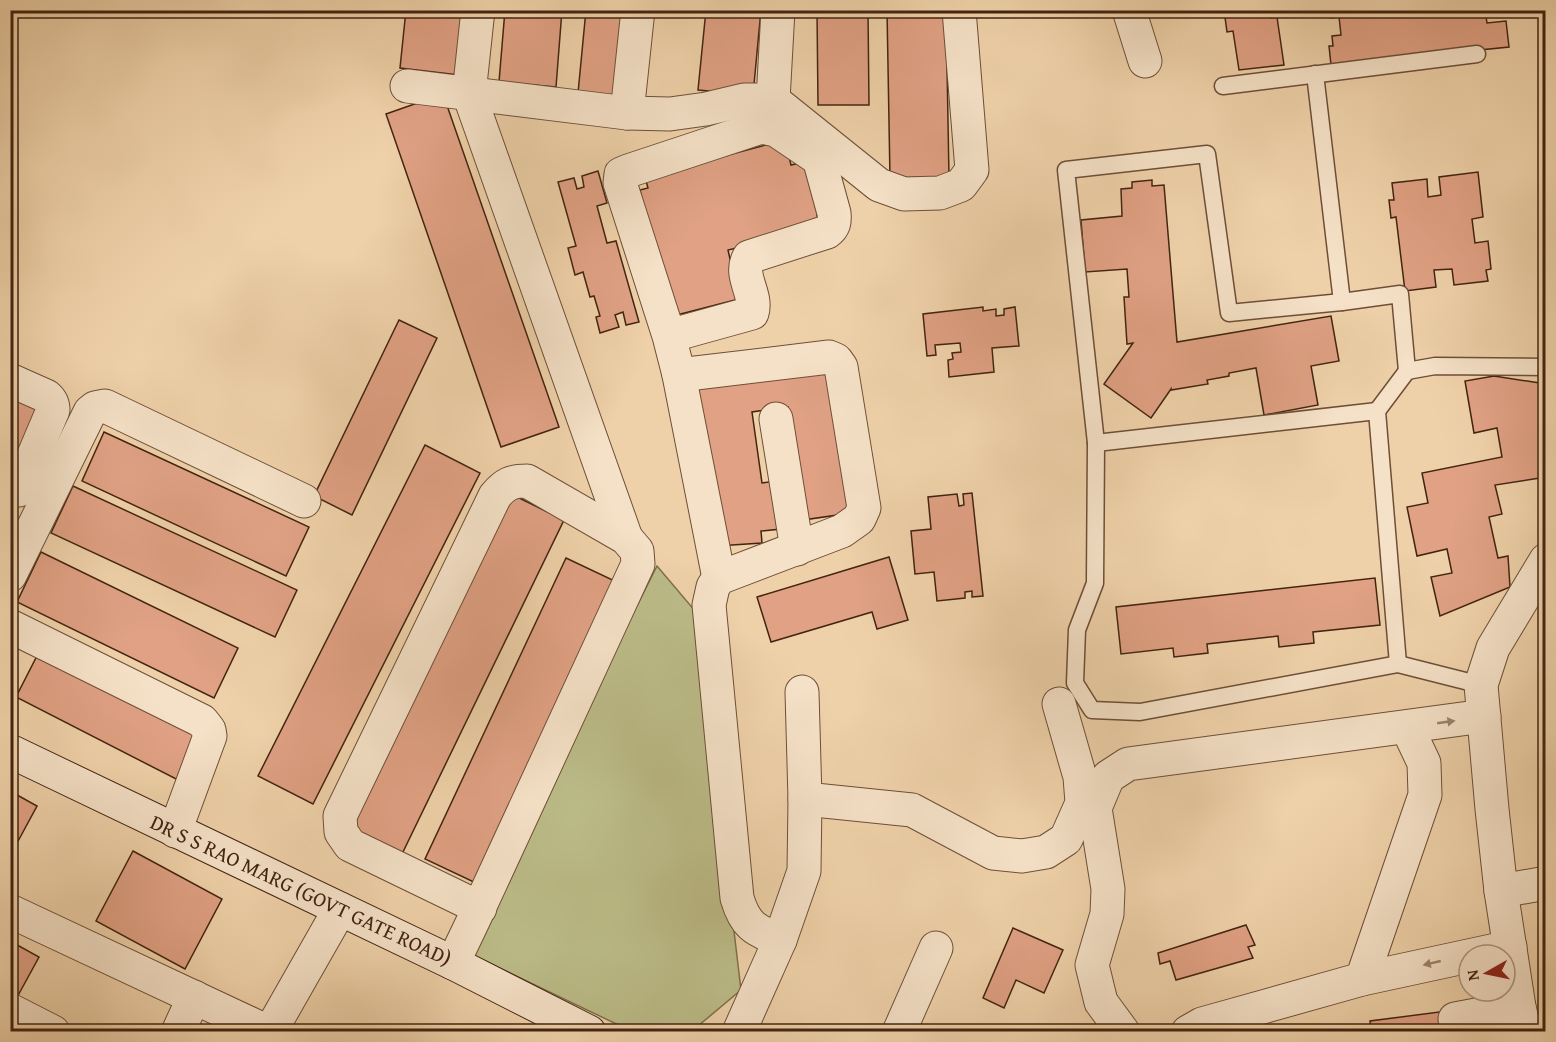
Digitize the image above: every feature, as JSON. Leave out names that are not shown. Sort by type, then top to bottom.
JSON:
[{"type":"street","points":[[478,10],[469,94],[626,538]]},
{"type":"street","points":[[627,113],[638,10]]},
{"type":"street","points":[[773,100],[778,10]]},
{"type":"street","points":[[407,86],[627,113],[670,114],[744,100],[773,100],[879,185],[904,194],[940,193],[961,185],[972,170],[959,10]]},
{"type":"street","points":[[1129,10],[1145,61]]},
{"type":"street","points":[[669,336],[752,313],[755,304],[745,271],[745,264],[749,257],[827,232],[832,228],[835,221],[834,213],[820,162],[776,130],[761,127],[621,174],[620,183],[680,375],[719,578]]},
{"type":"street","points":[[680,375],[829,357],[836,360],[841,367],[864,508],[859,519],[852,526],[719,578],[708,605],[737,898],[742,916],[756,931],[780,940]]},
{"type":"street","points":[[10,380],[46,396],[53,405],[25,492],[10,575]]},
{"type":"street","points":[[25,492],[90,412],[105,405],[304,501]]},
{"type":"street","points":[[776,419],[796,549]]},
{"type":"street","points":[[453,963],[480,908],[638,564],[637,551],[626,538],[527,481],[513,481],[504,485],[495,496],[340,816],[341,832],[350,845],[480,908]]},
{"type":"street","points":[[1509,943],[1483,700],[1493,648],[1545,560]]},
{"type":"street","points":[[10,626],[202,721],[209,730],[210,736],[175,831]]},
{"type":"street","points":[[740,1032],[780,940],[804,871],[805,799],[802,692]]},
{"type":"street","points":[[1123,1032],[1101,1002],[1092,965],[1107,914],[1108,889],[1095,808],[1108,777],[1128,764],[1407,727],[1483,700]]},
{"type":"street","points":[[805,799],[912,810],[993,853],[1022,856],[1046,852],[1066,838],[1082,803],[1080,777],[1059,704]]},
{"type":"street","points":[[1362,979],[1425,795],[1424,763],[1407,727]]},
{"type":"street","name":"DR S S RAO MARG (GOVT GATE ROAD)","points":[[10,752],[453,963],[589,1032]]},
{"type":"street","points":[[1502,891],[1545,882]]},
{"type":"street","points":[[185,1015],[269,1032],[340,909]]},
{"type":"street","points":[[10,911],[214,1032]]},
{"type":"street","points":[[899,1032],[936,948]]},
{"type":"street","points":[[1188,1032],[1202,1024],[1362,979],[1457,958]]},
{"type":"street","points":[[1462,1022],[1522,1019],[1517,989]]},
{"type":"street","points":[[10,1011],[52,1032]]},
{"type":"lane","points":[[1223,86],[1477,54]]},
{"type":"lane","points":[[1315,74],[1341,302]]},
{"type":"lane","points":[[1398,664],[1377,411],[1407,371],[1400,294],[1229,313],[1207,154],[1066,171],[1096,443],[1095,584],[1077,630],[1075,683],[1092,710],[1140,712],[1398,664],[1483,700]]},
{"type":"lane","points":[[1407,371],[1435,366],[1545,367]]},
{"type":"lane","points":[[1096,443],[1377,411]]},
{"type":"green space","points":[[657,566],[696,612],[741,990],[692,1031],[631,1031],[464,951]]},
{"type":"building","points":[[406,10],[466,10],[459,75],[400,68]]},
{"type":"building","points":[[505,10],[562,10],[556,87],[499,82]]},
{"type":"building","points":[[586,10],[628,10],[620,97],[578,93]]},
{"type":"building","points":[[706,10],[761,10],[753,95],[698,90]]},
{"type":"building","points":[[817,10],[868,10],[869,105],[818,105]]},
{"type":"building","points":[[887,10],[946,10],[949,177],[890,178]]},
{"type":"building","points":[[1224,10],[1270,10],[1271,18],[1277,17],[1284,65],[1239,70],[1233,31],[1227,32]]},
{"type":"building","points":[[1325,10],[1485,10],[1487,23],[1506,21],[1509,47],[1331,65],[1329,46],[1333,46],[1332,36],[1341,35],[1339,17],[1330,18],[1329,11]]},
{"type":"building","points":[[443,94],[559,427],[501,447],[386,114]]},
{"type":"building","points":[[785,140],[791,165],[812,160],[826,213],[817,215],[820,228],[728,250],[739,299],[669,317],[640,190],[648,188],[645,177]]},
{"type":"building","points":[[598,171],[607,203],[597,206],[607,243],[616,241],[639,322],[626,325],[623,312],[615,315],[619,327],[600,333],[596,317],[600,316],[594,296],[590,297],[583,272],[575,275],[568,248],[576,246],[558,182],[574,178],[577,189],[584,187],[582,176]]},
{"type":"building","points":[[1478,172],[1483,217],[1472,219],[1475,243],[1488,241],[1491,269],[1486,270],[1488,281],[1454,285],[1452,269],[1434,270],[1436,287],[1405,291],[1396,217],[1391,218],[1389,200],[1394,200],[1392,183],[1427,179],[1428,197],[1441,195],[1439,177]]},
{"type":"building","points":[[1152,180],[1152,186],[1164,185],[1177,342],[1331,316],[1339,361],[1311,366],[1318,405],[1264,415],[1256,368],[1207,380],[1208,384],[1171,389],[1151,418],[1104,384],[1133,343],[1127,344],[1124,297],[1129,297],[1127,269],[1085,272],[1081,220],[1122,216],[1121,189],[1132,188],[1132,182]]},
{"type":"building","points":[[983,307],[983,311],[996,309],[996,316],[1004,315],[1004,309],[1015,307],[1019,346],[992,348],[994,372],[949,377],[948,360],[953,359],[952,353],[961,352],[960,343],[935,345],[936,355],[927,356],[923,314]]},
{"type":"building","points":[[399,320],[437,338],[352,515],[314,496]]},
{"type":"building","points":[[828,366],[851,513],[796,521],[802,491],[788,407],[752,412],[762,483],[775,481],[781,529],[761,531],[762,543],[717,546],[692,381]]},
{"type":"building","points":[[1494,376],[1546,384],[1546,477],[1495,485],[1502,514],[1489,517],[1498,558],[1508,556],[1510,587],[1440,616],[1431,577],[1452,573],[1447,549],[1417,556],[1407,507],[1428,503],[1422,473],[1502,457],[1497,428],[1474,433],[1465,381]]},
{"type":"building","points":[[10,389],[49,406],[10,479]]},
{"type":"building","points":[[104,432],[309,527],[286,576],[82,481]]},
{"type":"building","points":[[425,445],[480,473],[313,804],[258,776]]},
{"type":"building","points":[[73,486],[297,590],[275,637],[51,533]]},
{"type":"building","points":[[509,493],[564,520],[401,856],[346,829]]},
{"type":"building","points":[[972,493],[983,596],[972,597],[972,591],[965,592],[965,598],[937,601],[934,572],[915,574],[911,531],[931,529],[928,497],[957,494],[959,506],[964,505],[963,494]]},
{"type":"building","points":[[41,552],[238,648],[214,698],[17,602]]},
{"type":"building","points":[[889,557],[908,620],[877,629],[872,612],[771,642],[757,597]]},
{"type":"building","points":[[566,558],[619,583],[478,884],[425,859]]},
{"type":"building","points":[[1375,578],[1380,625],[1313,632],[1314,643],[1279,647],[1278,636],[1207,644],[1208,653],[1174,657],[1173,648],[1121,654],[1116,607]]},
{"type":"building","points":[[41,648],[207,733],[182,782],[16,697]]},
{"type":"building","points":[[10,791],[37,806],[10,856]]},
{"type":"building","points":[[133,851],[222,899],[185,969],[96,921]]},
{"type":"building","points":[[1246,925],[1255,945],[1248,947],[1253,958],[1176,980],[1170,961],[1160,964],[1158,953]]},
{"type":"building","points":[[1013,928],[1063,950],[1044,993],[1016,980],[1004,1008],[983,998]]},
{"type":"building","points":[[10,941],[39,957],[15,1001],[10,998]]},
{"type":"building","points":[[1447,1011],[1455,1032],[1371,1032],[1370,1021]]}]
